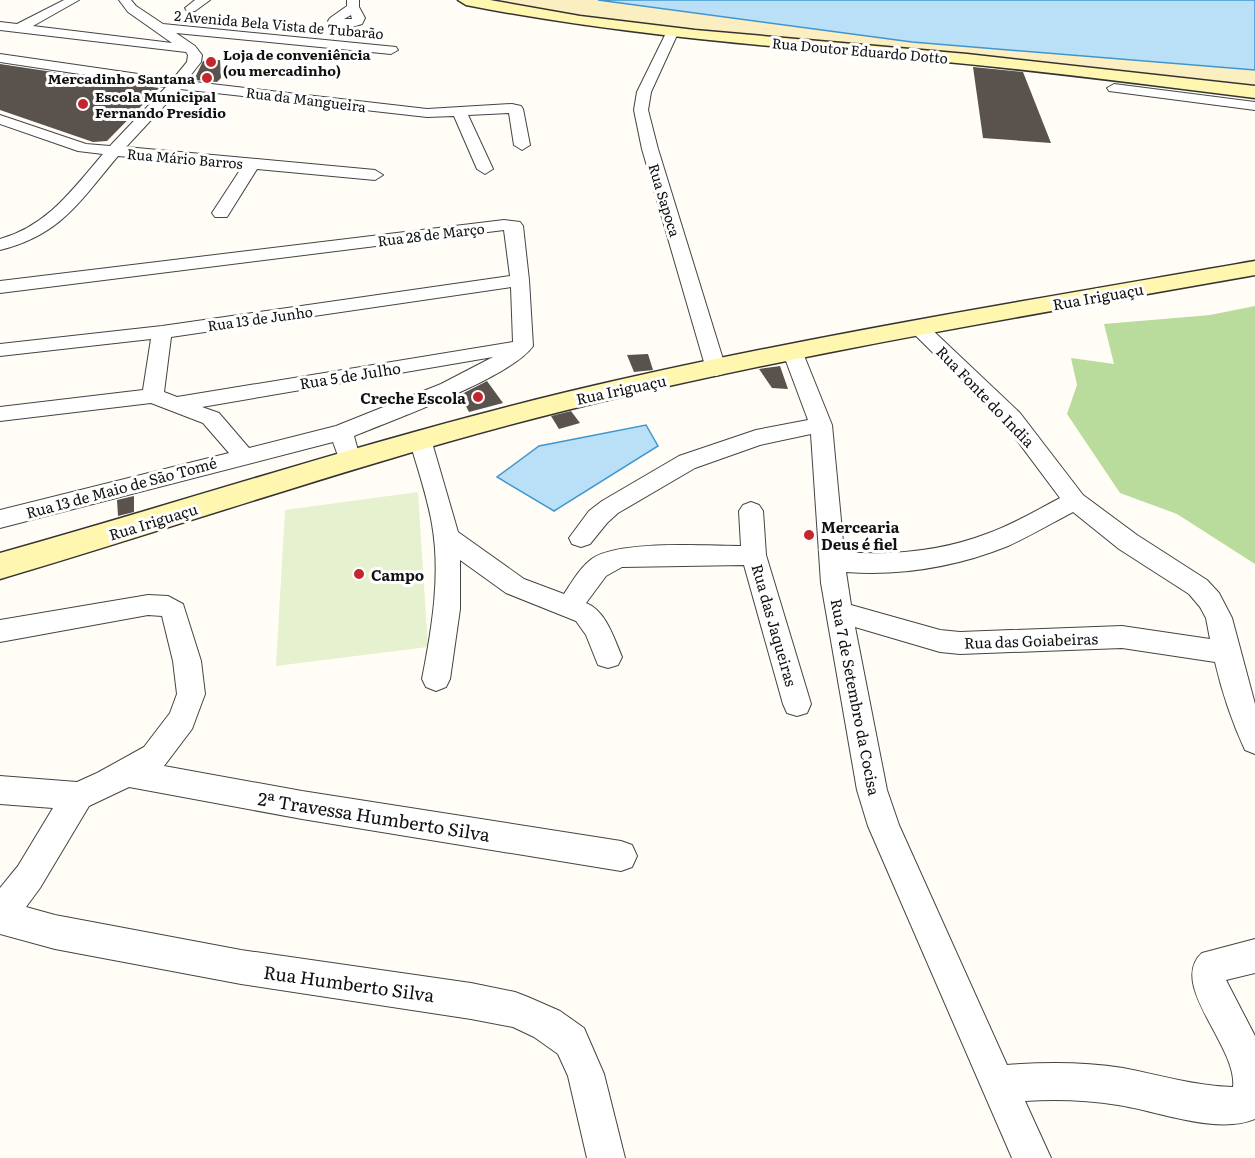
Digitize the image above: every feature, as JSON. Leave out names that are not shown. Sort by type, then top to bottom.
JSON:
[{"type":"main road","name":"Rua Doutor Eduardo Dotto","points":[[466,0],[556,19],[672,33],[1021,64],[1255,92]]},
{"type":"main road","name":"Rua Iriguaçu","points":[[0,566],[71,546],[349,458],[585,397],[920,328],[1255,268]]},
{"type":"street","points":[[20,28],[73,0]]},
{"type":"street","points":[[0,245],[28,235],[66,210],[113,152],[194,63],[195,55],[190,49],[163,28],[132,9],[125,0]]},
{"type":"street","points":[[191,8],[204,0]]},
{"type":"street","points":[[0,26],[190,49]]},
{"type":"street","name":"2 Avenida Bela Vista de Tubarão","points":[[163,28],[391,50]]},
{"type":"street","name":"Rua Sapoca","points":[[672,33],[644,92],[641,110],[650,149],[716,369]]},
{"type":"street","name":"Rua da Mangueira","points":[[0,58],[177,84],[434,113],[516,109],[522,145]]},
{"type":"street","points":[[1114,88],[1255,106]]},
{"type":"street","points":[[459,111],[485,170]]},
{"type":"street","name":"Rua Mário Barros","points":[[0,119],[63,142],[113,152],[375,175]]},
{"type":"street","points":[[221,213],[252,164]]},
{"type":"street","name":"Rua 28 de Março","points":[[0,287],[504,225],[515,227],[523,346]]},
{"type":"street","name":"Rua 13 de Junho","points":[[0,350],[162,332],[520,280]]},
{"type":"street","name":"Rua Fonte do India","points":[[920,328],[1012,418],[1075,501],[1128,542],[1198,587],[1210,600],[1219,618],[1236,691],[1255,741]]},
{"type":"street","points":[[0,414],[153,396],[162,332]]},
{"type":"street","points":[[349,458],[342,432],[447,389],[515,354],[523,346]]},
{"type":"street","name":"Rua 5 de Julho","points":[[177,404],[523,346]]},
{"type":"street","name":"Rua 7 de Setembro da Cocisa","points":[[793,353],[821,424],[832,561],[872,790],[881,817],[997,1084],[1032,1158]]},
{"type":"street","name":"Rua 13 de Maio de São Tomé","points":[[153,396],[217,422],[243,455]]},
{"type":"street","points":[[582,538],[598,517],[610,507],[687,462],[756,438],[821,424]]},
{"type":"street","name":"Rua 13 de Maio de São Tomé","points":[[0,519],[243,455],[342,432]]},
{"type":"street","points":[[420,439],[446,537],[447,600],[444,640],[436,680]]},
{"type":"street","points":[[832,561],[909,563],[962,551],[999,539],[1075,501]]},
{"type":"street","name":"Rua das Jaqueiras","points":[[751,511],[754,555],[797,704]]},
{"type":"street","points":[[446,537],[515,586],[570,606],[585,614],[597,630],[608,657]]},
{"type":"street","points":[[570,606],[596,567],[608,560],[622,557],[754,555]]},
{"type":"street","points":[[0,631],[148,605],[168,606],[174,611],[187,661],[191,694],[182,720],[160,749],[128,772],[78,796],[0,790]]},
{"type":"street","name":"Rua das Goiabeiras","points":[[840,612],[940,641],[960,643],[1122,637],[1226,652]]},
{"type":"street","name":"2ª Travessa Humberto Silva","points":[[128,772],[302,805],[621,856]]},
{"type":"street","points":[[0,916],[78,796]]},
{"type":"street","name":"Rua Humberto Silva","points":[[0,916],[55,933],[229,965],[460,999],[515,1010],[548,1024],[571,1041],[586,1074],[606,1158]]},
{"type":"street","points":[[997,1084],[1030,1082],[1105,1084],[1216,1106],[1242,1106],[1250,1096],[1252,1080],[1248,1064],[1210,986],[1207,974],[1214,965],[1255,956]]},
{"type":"green space","points":[[1255,306],[1255,564],[1177,514],[1120,493],[1067,414],[1077,385],[1071,358],[1114,364],[1104,324],[1210,315]]},
{"type":"green space","points":[[418,492],[428,647],[276,666],[285,510]]},
{"type":"sand","points":[[482,0],[598,0],[912,42],[1255,70],[1255,87],[615,24]]},
{"type":"water","points":[[598,0],[1255,0],[1255,70],[912,42]]},
{"type":"water","points":[[646,425],[658,446],[554,511],[497,477],[539,446]]},
{"type":"building","points":[[220,60],[221,78],[217,82],[194,80],[203,61]]},
{"type":"building","points":[[0,64],[159,88],[107,141],[93,142],[0,110]]},
{"type":"building","points":[[973,67],[1023,72],[1051,143],[983,138]]},
{"type":"building","points":[[648,354],[653,370],[634,372],[627,355]]},
{"type":"building","points":[[780,366],[788,389],[772,388],[759,369]]},
{"type":"building","points":[[487,381],[503,403],[469,412],[460,395]]},
{"type":"building","points":[[571,411],[580,423],[559,429],[551,416]]},
{"type":"building","points":[[134,496],[134,512],[118,516],[117,500]]},
{"type":"place","name":"Loja de conveniência (ou mercadinho)","points":[[211,62]]},
{"type":"place","name":"Mercadinho Santana","points":[[207,78]]},
{"type":"place","name":"Escola Municipal Fernando Presídio","points":[[83,104]]},
{"type":"place","name":"Creche Escola","points":[[478,397]]},
{"type":"place","name":"Mercearia Deus é fiel","points":[[809,535]]},
{"type":"place","name":"Campo","points":[[359,574]]}]
